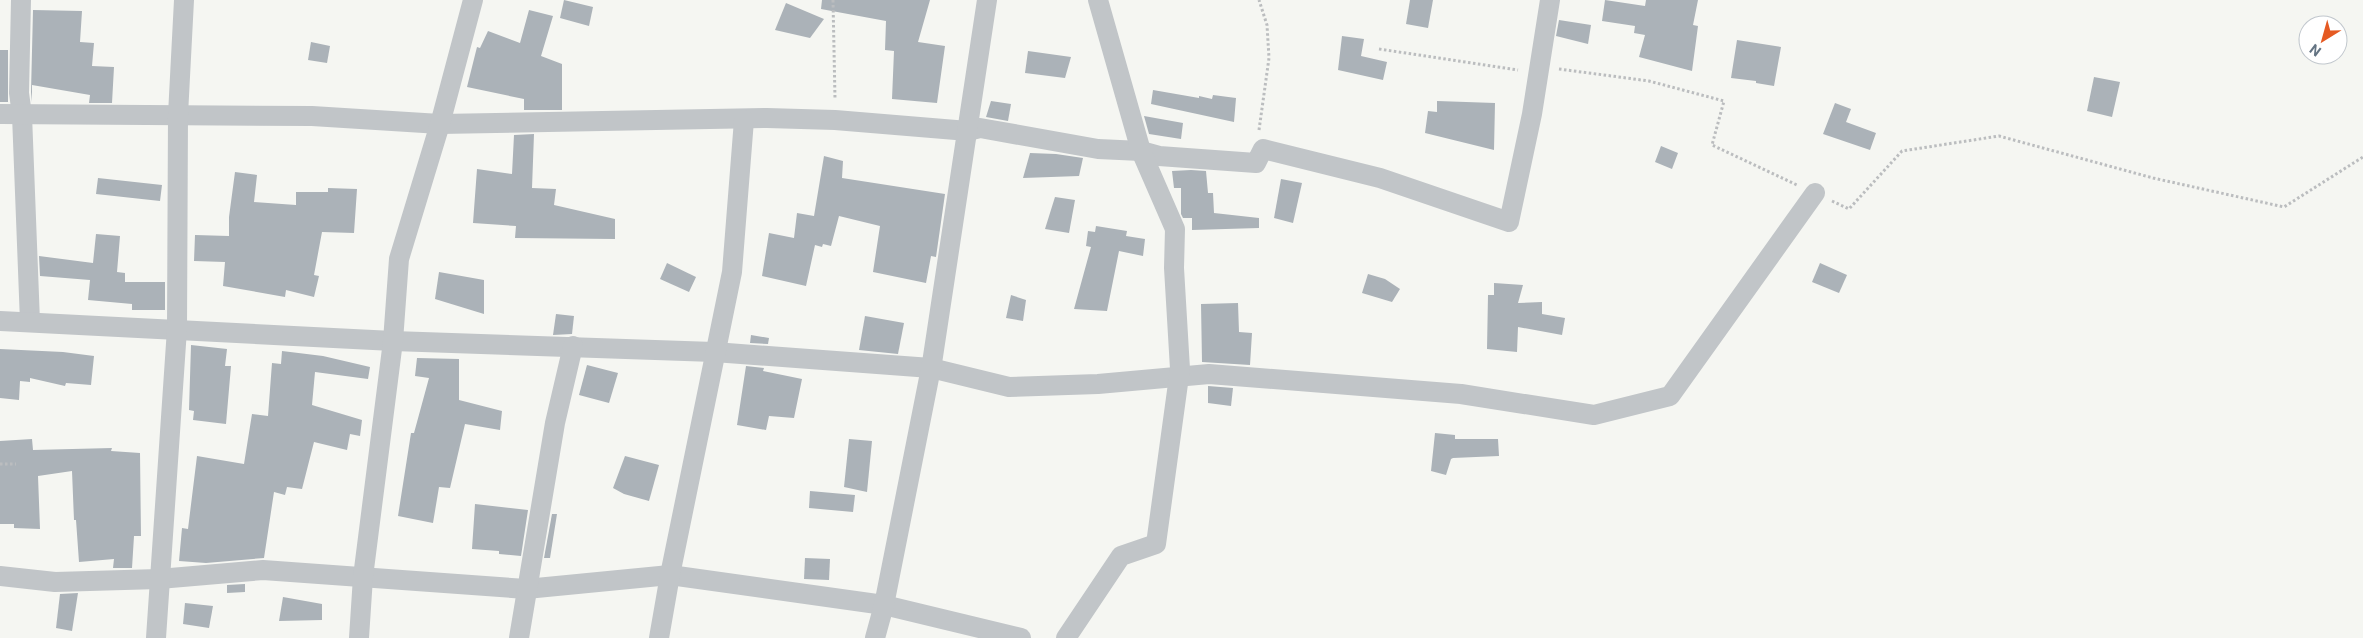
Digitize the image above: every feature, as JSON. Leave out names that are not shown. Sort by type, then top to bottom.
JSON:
[{"type":"street","points":[[21,0],[19,93],[22,115],[30,322]]},
{"type":"street","points":[[156,638],[177,329],[178,115],[184,0]]},
{"type":"street","points":[[359,638],[364,577],[393,341],[398,259],[440,124],[473,0]]},
{"type":"street","points":[[875,638],[884,605],[931,368],[987,0]]},
{"type":"street","points":[[1066,638],[1121,556],[1156,544],[1179,377],[1174,268],[1175,229],[1141,151],[1098,0]]},
{"type":"street","points":[[0,114],[312,116],[440,124],[835,120],[968,131],[980,128],[1098,149],[1141,151],[1159,156],[1256,163],[1263,149],[1380,178],[1509,222],[1539,68],[1550,0]]},
{"type":"street","points":[[660,638],[670,575],[714,352],[732,272],[744,120]]},
{"type":"street","points":[[0,321],[393,341],[714,352],[931,368],[1009,387],[1098,384],[1209,374],[1462,394],[1594,415],[1670,396],[1814,193]]},
{"type":"street","points":[[519,638],[555,423],[573,346]]},
{"type":"street","points":[[0,576],[55,582],[159,579],[263,570],[526,589],[670,575],[884,605],[1020,638]]},
{"type":"path","points":[[833,0],[835,120]]},
{"type":"path","points":[[1256,163],[1262,100],[1269,58],[1267,25],[1259,0]]},
{"type":"path","points":[[1379,49],[1521,71],[1539,68],[1596,73],[1650,81],[1724,101],[1712,145],[1849,209],[1902,151],[1999,136],[2153,178],[2284,207],[2363,157]]},
{"type":"path","points":[[0,464],[16,464]]},
{"type":"building","points":[[564,0],[593,7],[589,26],[560,18]]},
{"type":"building","points":[[822,0],[930,0],[918,42],[945,46],[937,103],[892,99],[894,51],[885,50],[886,21],[821,9]]},
{"type":"building","points":[[1410,0],[1433,0],[1428,28],[1406,24]]},
{"type":"building","points":[[1605,0],[1645,6],[1646,0],[1698,0],[1693,25],[1698,26],[1692,71],[1639,57],[1645,35],[1634,33],[1635,26],[1602,21]]},
{"type":"building","points":[[786,3],[824,19],[810,38],[775,30]]},
{"type":"building","points":[[33,10],[82,11],[80,42],[94,43],[92,66],[114,67],[112,103],[89,103],[90,95],[32,85],[32,102],[31,92]]},
{"type":"building","points":[[529,10],[553,16],[541,56],[562,64],[562,110],[524,110],[524,99],[467,87],[477,47],[480,48],[488,31],[520,43]]},
{"type":"building","points":[[1559,20],[1591,25],[1588,44],[1556,36]]},
{"type":"building","points":[[1342,36],[1364,39],[1361,56],[1387,62],[1383,80],[1338,70]]},
{"type":"building","points":[[1737,40],[1781,47],[1774,86],[1756,83],[1756,81],[1731,78]]},
{"type":"building","points":[[311,42],[330,46],[327,63],[308,60]]},
{"type":"building","points":[[0,50],[8,50],[8,102],[0,102]]},
{"type":"building","points":[[1028,51],[1071,57],[1065,78],[1025,73]]},
{"type":"building","points":[[2094,77],[2120,82],[2112,117],[2087,111]]},
{"type":"building","points":[[1153,90],[1199,98],[1199,96],[1212,99],[1213,95],[1236,98],[1234,122],[1151,104]]},
{"type":"building","points":[[991,101],[1011,104],[1008,121],[986,117]]},
{"type":"building","points":[[1437,101],[1495,103],[1494,150],[1425,133],[1428,111],[1437,112]]},
{"type":"building","points":[[1835,103],[1851,109],[1846,122],[1876,133],[1870,150],[1823,134]]},
{"type":"building","points":[[1144,116],[1183,123],[1181,139],[1149,134]]},
{"type":"building","points":[[534,134],[532,188],[556,189],[554,205],[615,219],[615,239],[515,238],[516,226],[473,223],[477,169],[512,174],[514,135]]},
{"type":"building","points":[[1661,146],[1678,153],[1672,169],[1655,162]]},
{"type":"building","points":[[1030,153],[1083,158],[1079,176],[1023,178]]},
{"type":"building","points":[[824,156],[843,161],[842,178],[945,194],[936,257],[931,256],[926,283],[873,272],[880,226],[839,216],[831,246],[823,244],[822,247],[815,245],[806,286],[762,276],[769,233],[794,238],[797,213],[814,216]]},
{"type":"building","points":[[1172,171],[1206,171],[1208,193],[1213,193],[1214,213],[1259,218],[1259,228],[1192,230],[1192,218],[1183,218],[1181,214],[1181,188],[1174,188]]},
{"type":"building","points":[[235,172],[257,175],[254,202],[296,205],[296,192],[328,192],[328,188],[357,189],[354,233],[322,232],[314,275],[319,276],[314,297],[286,290],[285,297],[223,286],[225,262],[194,261],[195,235],[229,236],[229,217]]},
{"type":"building","points":[[98,178],[162,185],[160,201],[96,194]]},
{"type":"building","points":[[1281,179],[1302,183],[1293,223],[1274,218]]},
{"type":"building","points":[[1055,197],[1075,200],[1069,233],[1045,229]]},
{"type":"building","points":[[1096,226],[1127,231],[1126,236],[1145,239],[1143,256],[1119,251],[1107,311],[1074,309],[1091,247],[1086,246],[1088,231],[1095,232]]},
{"type":"building","points":[[96,234],[120,236],[117,272],[125,273],[125,282],[165,282],[165,310],[132,310],[132,304],[88,300],[90,280],[40,276],[39,256],[93,263]]},
{"type":"building","points":[[667,263],[696,277],[689,292],[660,279]]},
{"type":"building","points":[[1820,263],[1847,275],[1839,293],[1812,282]]},
{"type":"building","points":[[439,272],[484,280],[484,314],[435,299]]},
{"type":"building","points":[[1368,274],[1385,279],[1400,289],[1392,302],[1362,293]]},
{"type":"building","points":[[1494,283],[1523,285],[1518,303],[1542,302],[1542,314],[1565,318],[1562,335],[1518,327],[1517,352],[1487,349],[1488,295],[1494,295]]},
{"type":"building","points":[[1011,295],[1026,300],[1023,321],[1006,318]]},
{"type":"building","points":[[1238,303],[1239,332],[1252,333],[1250,365],[1202,362],[1201,304]]},
{"type":"building","points":[[556,314],[574,316],[572,334],[553,335]]},
{"type":"building","points":[[865,316],[904,323],[898,354],[859,350]]},
{"type":"building","points":[[751,335],[769,338],[768,344],[750,343]]},
{"type":"building","points":[[191,345],[227,349],[225,366],[231,366],[226,424],[193,420],[194,411],[189,410]]},
{"type":"building","points":[[0,349],[63,352],[94,356],[91,385],[66,383],[65,386],[30,378],[30,382],[20,381],[19,400],[0,398]]},
{"type":"building","points":[[282,351],[323,356],[370,367],[368,379],[315,372],[312,405],[362,420],[360,436],[350,434],[347,450],[314,442],[302,489],[287,487],[285,495],[274,492],[264,558],[206,563],[179,561],[182,528],[188,529],[197,456],[244,464],[252,414],[268,416],[272,363],[281,364]]},
{"type":"building","points":[[417,358],[459,359],[459,400],[502,411],[500,430],[465,424],[450,488],[439,487],[433,523],[398,516],[411,433],[414,433],[429,378],[415,376]]},
{"type":"building","points":[[587,365],[618,373],[609,403],[579,395]]},
{"type":"building","points":[[746,366],[764,368],[763,371],[802,379],[794,418],[769,416],[766,430],[737,425]]},
{"type":"building","points":[[1208,386],[1233,388],[1231,406],[1208,403]]},
{"type":"building","points":[[1435,433],[1455,435],[1455,439],[1498,439],[1499,456],[1453,458],[1446,475],[1431,471]]},
{"type":"building","points":[[32,439],[33,450],[112,448],[111,451],[140,453],[141,536],[134,536],[132,568],[113,568],[114,559],[79,562],[76,520],[74,520],[72,471],[38,476],[40,529],[14,528],[14,524],[0,524],[0,441]]},
{"type":"building","points":[[849,439],[872,441],[867,492],[844,487]]},
{"type":"building","points":[[625,456],[659,465],[649,501],[624,494],[613,488]]},
{"type":"building","points":[[810,491],[855,495],[853,512],[809,508]]},
{"type":"building","points":[[475,504],[528,510],[521,556],[499,554],[499,551],[472,549]]},
{"type":"building","points":[[552,514],[557,514],[550,558],[544,558]]},
{"type":"building","points":[[805,558],[830,559],[829,580],[804,579]]},
{"type":"building","points":[[245,584],[245,592],[227,593],[227,585]]},
{"type":"building","points":[[78,593],[72,631],[56,628],[60,594]]},
{"type":"building","points":[[283,597],[322,604],[322,620],[279,621]]},
{"type":"building","points":[[185,603],[213,606],[209,628],[183,624]]}]
